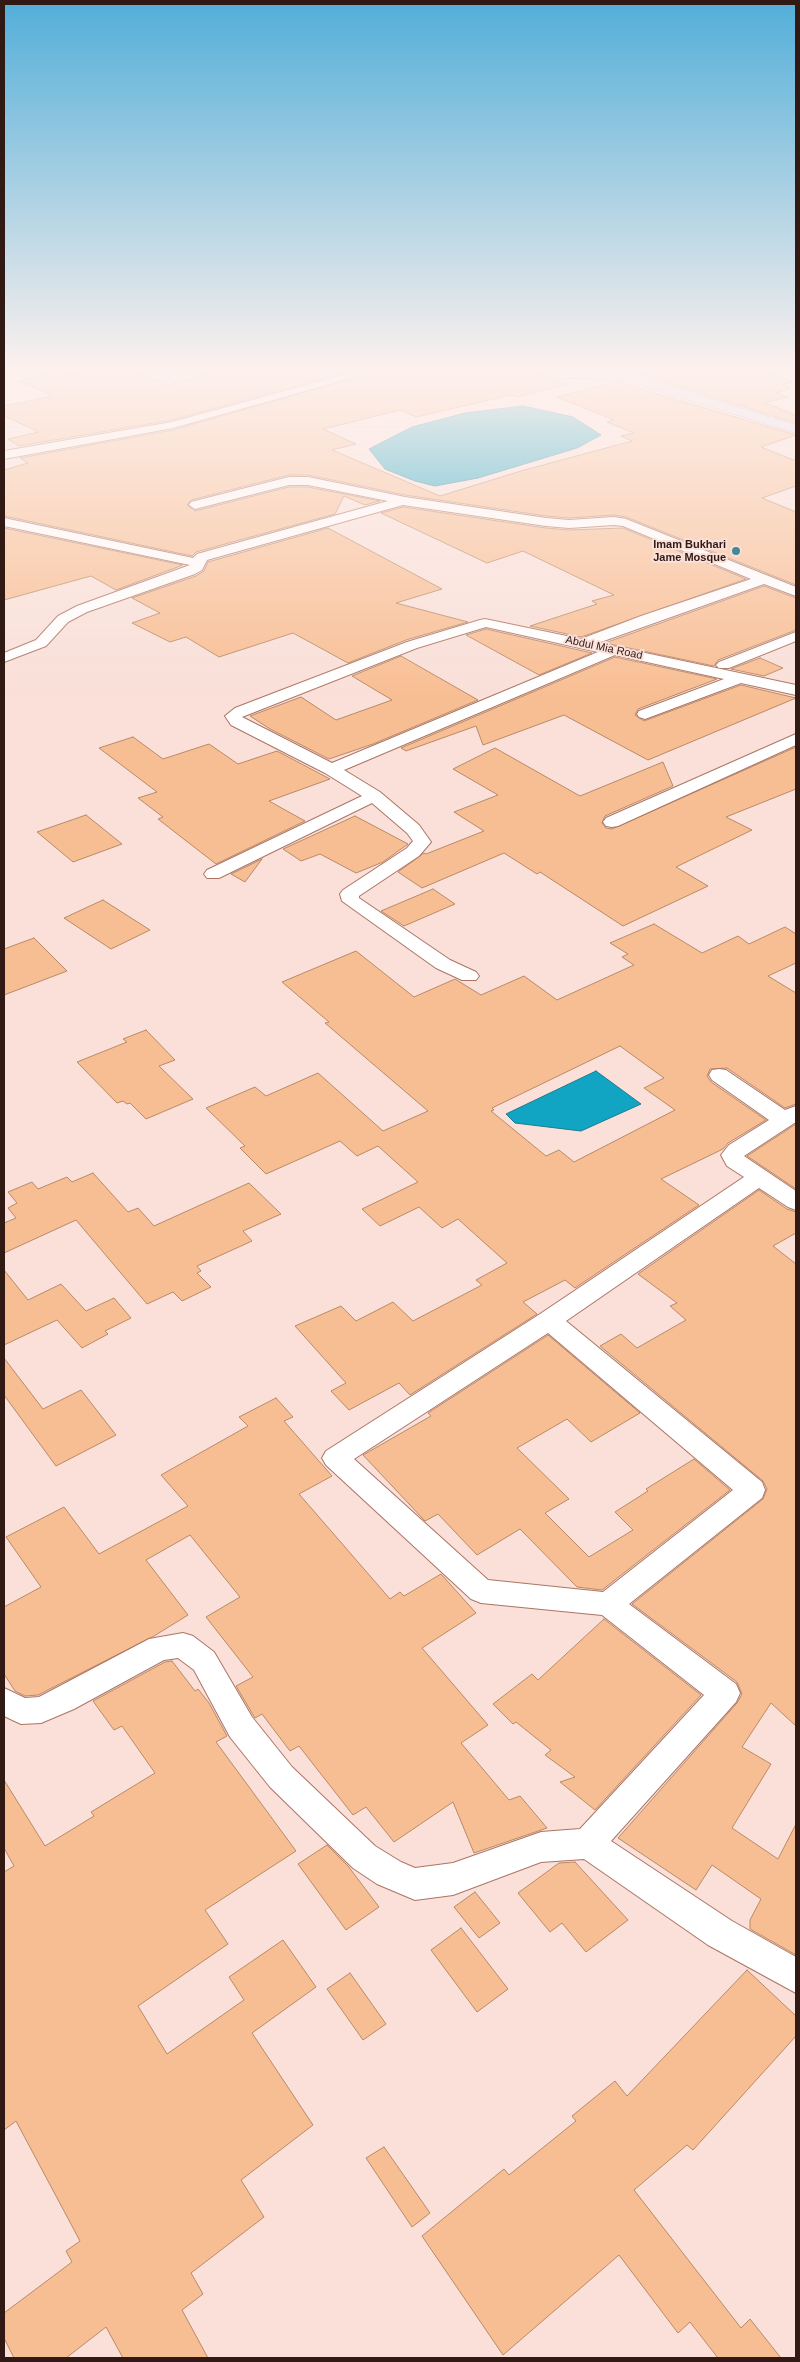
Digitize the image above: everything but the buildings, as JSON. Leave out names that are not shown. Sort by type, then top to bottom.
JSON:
[{"type":"street","points":[[195,505],[289,481],[308,481],[403,501],[546,522],[569,524],[614,521],[626,523],[796,592]]},
{"type":"street","points":[[4,658],[41,643],[63,619],[82,609],[190,571],[197,567],[202,557],[403,501]]},
{"type":"street","points":[[4,522],[198,563]]},
{"type":"street","points":[[584,644],[646,619],[764,578]]},
{"type":"street","name":"Abdul Mia Road","points":[[330,769],[237,722],[233,716],[241,711],[412,645],[485,624],[796,690]]},
{"type":"street","points":[[724,665],[796,636]]},
{"type":"street","points":[[330,769],[614,650]]},
{"type":"street","points":[[645,714],[740,678]]},
{"type":"street","points":[[612,822],[796,740]]},
{"type":"street","points":[[330,769],[374,796],[414,829],[422,842],[413,852],[349,894],[351,901],[442,964],[469,976]]},
{"type":"street","points":[[213,874],[374,796]]},
{"type":"street","points":[[719,1075],[790,1116],[732,1155],[735,1161],[796,1202]]},
{"type":"street","points":[[588,1844],[725,1693],[608,1604],[481,1591],[335,1458],[548,1320],[760,1177]]},
{"type":"street","points":[[548,1320],[752,1490],[608,1604]]},
{"type":"street","points":[[4,1701],[21,1711],[41,1710],[159,1648],[184,1645],[204,1661],[241,1727],[281,1777],[364,1858],[390,1873],[415,1884],[453,1879],[541,1847],[588,1844],[720,1933],[796,1976]]},
{"type":"water","points":[[403,476],[484,476],[435,486]]},
{"type":"water","points":[[596,1071],[641,1104],[581,1131],[515,1123],[506,1114]]},
{"type":"place","name":"Imam Bukhari Jame Mosque","points":[[736,551]]}]
